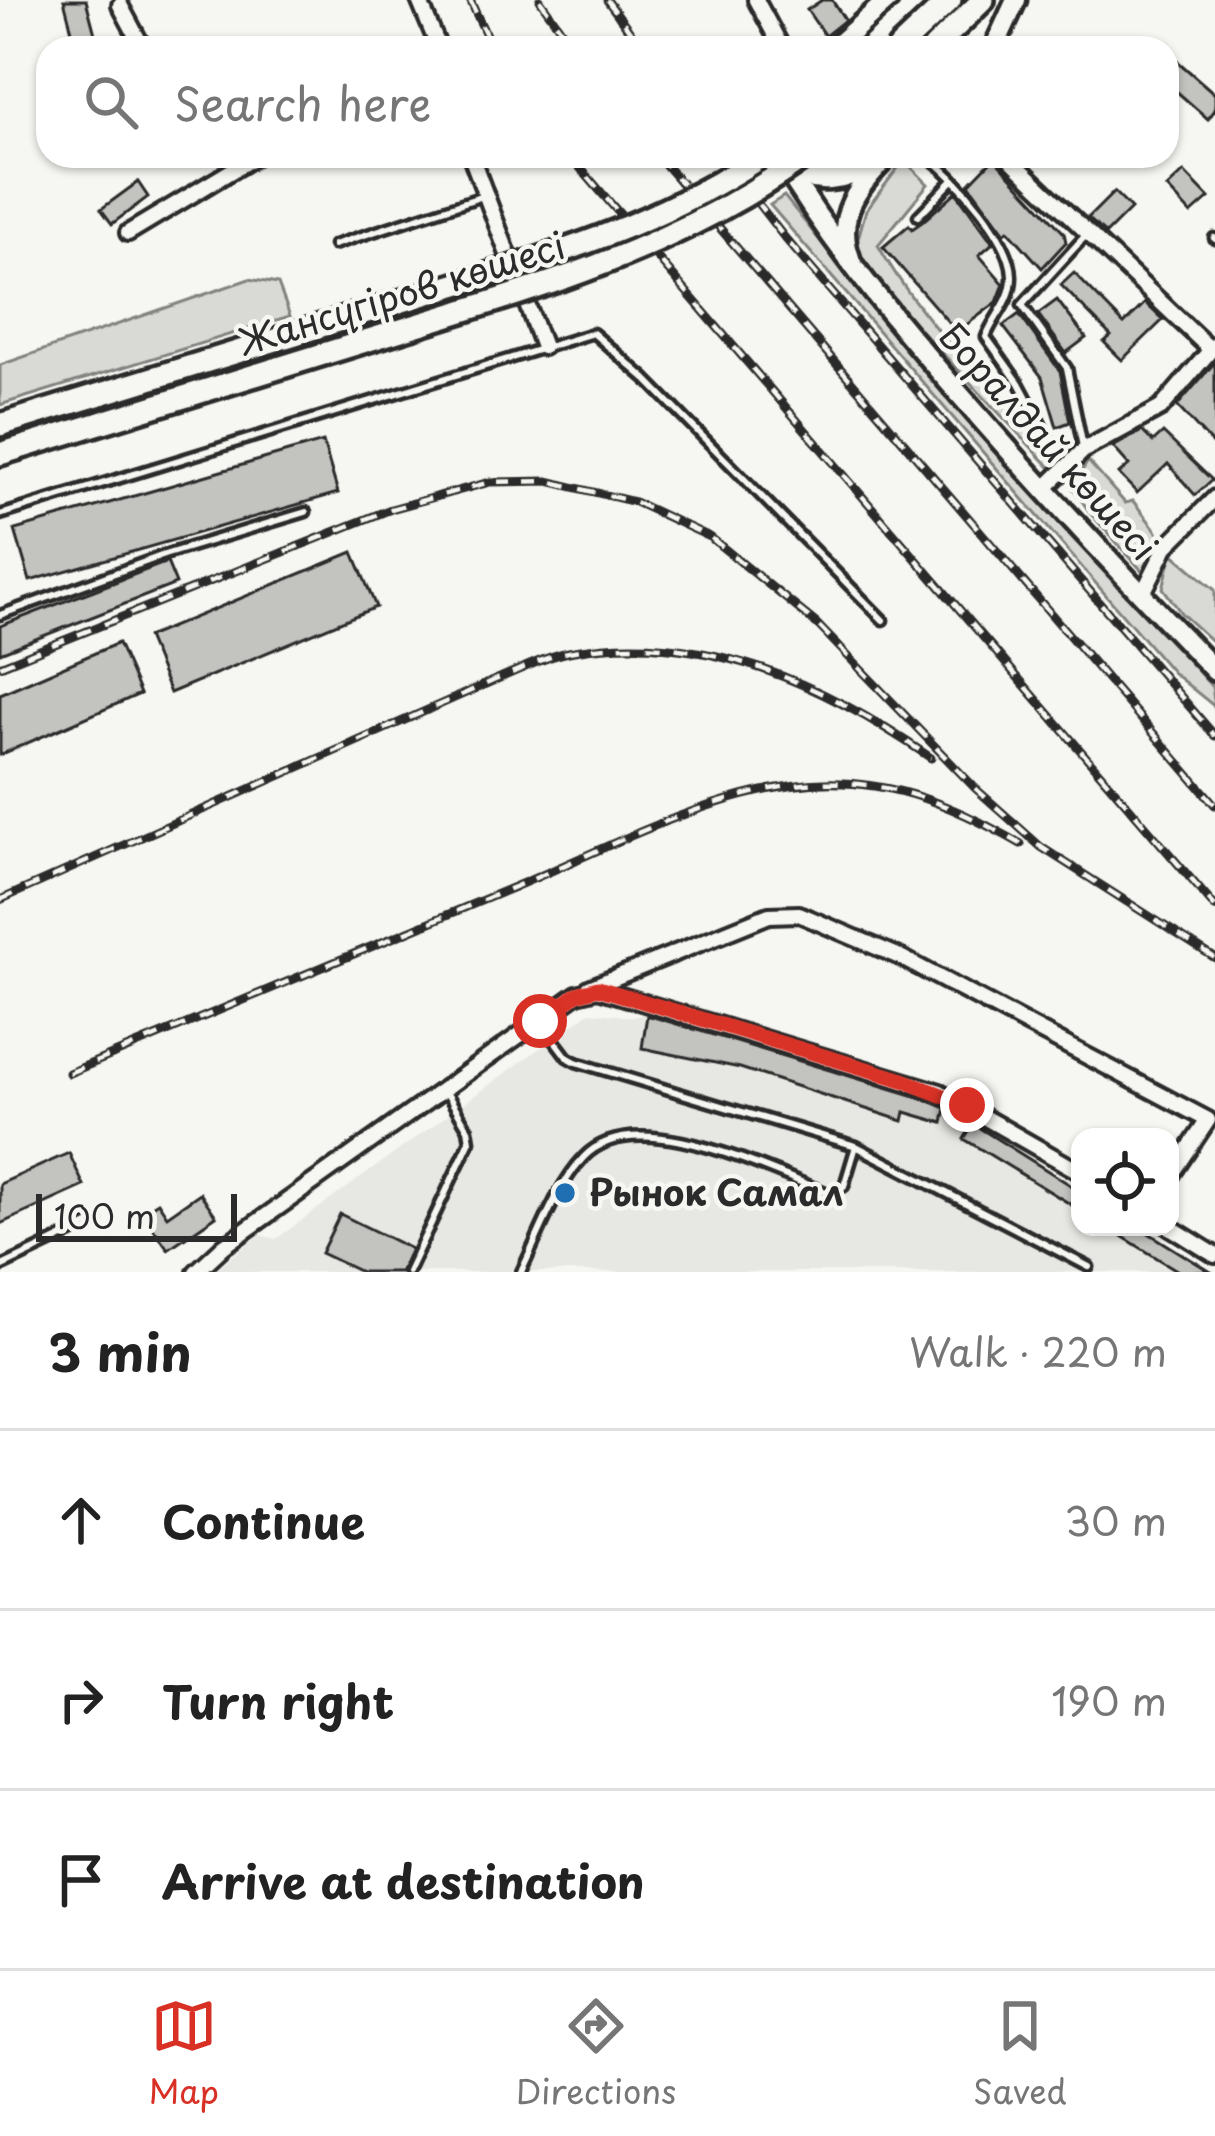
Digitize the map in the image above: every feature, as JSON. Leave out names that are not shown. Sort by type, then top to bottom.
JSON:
[{"type":"main road","points":[[848,36],[888,0]]},
{"type":"main road","points":[[912,36],[950,0]]},
{"type":"main road","points":[[946,36],[983,0]]},
{"type":"main road","points":[[1000,36],[1016,0]]},
{"type":"main road","name":"Жансүгіров көшесі","points":[[0,425],[614,235],[753,168]]},
{"type":"main road","points":[[781,168],[832,243],[884,307]]},
{"type":"main road","name":"Жансүгіров көшесі","points":[[0,454],[587,271],[684,230],[788,168]]},
{"type":"main road","points":[[790,168],[806,178],[834,180],[867,168]]},
{"type":"main road","points":[[875,168],[854,194],[845,231],[849,256],[884,307]]},
{"type":"main road","name":"Боралдай көшесі","points":[[884,307],[1043,490],[1215,671]]},
{"type":"street","points":[[419,0],[434,36]]},
{"type":"street","points":[[756,0],[776,36]]},
{"type":"street","points":[[120,4],[137,36]]},
{"type":"street","points":[[128,233],[236,168]]},
{"type":"street","points":[[476,168],[543,347]]},
{"type":"street","points":[[1019,168],[1213,347],[1162,408],[1084,450],[1043,490]]},
{"type":"street","points":[[1142,596],[1166,547],[1215,498]]},
{"type":"street","points":[[196,1272],[224,1246],[586,990],[769,915],[800,914],[942,978],[1211,1122],[1179,1165]]},
{"type":"street","points":[[586,990],[598,988],[727,1025],[940,1092],[1071,1167]]},
{"type":"street","points":[[1179,1233],[1215,1255]]},
{"type":"lane","points":[[942,168],[1009,255],[1010,293],[986,337],[1050,441]]},
{"type":"lane","points":[[918,216],[954,179]]},
{"type":"lane","points":[[334,245],[486,195]]},
{"type":"lane","points":[[1084,450],[1067,368],[1022,305],[1087,233]]},
{"type":"lane","points":[[0,515],[588,333],[600,337],[884,620]]},
{"type":"lane","points":[[0,615],[164,555],[306,512]]},
{"type":"lane","points":[[540,1021],[576,1062],[856,1146],[1089,1267]]},
{"type":"lane","points":[[408,1272],[470,1141],[444,1088]]},
{"type":"lane","points":[[521,1272],[582,1158],[603,1142],[626,1135],[656,1136],[708,1149],[831,1194],[844,1186],[856,1146]]},
{"type":"lane","points":[[0,1267],[98,1221]]},
{"type":"shaded area","points":[[898,168],[912,168],[928,184],[878,245],[937,329],[1059,462],[1050,467],[891,299],[855,249],[866,210]]},
{"type":"shaded area","points":[[784,196],[892,330],[1212,687],[1215,707],[1173,673],[770,205]]},
{"type":"shaded area","points":[[249,279],[278,284],[290,316],[0,405],[0,365]]},
{"type":"shaded area","points":[[1088,461],[1125,503],[1133,501],[1156,530],[1162,544],[1145,574],[1072,487]]},
{"type":"shaded area","points":[[1172,553],[1215,590],[1215,644],[1181,613],[1163,588]]},
{"type":"shaded area","points":[[590,1012],[633,1017],[648,1013],[732,1034],[948,1106],[1071,1182],[1071,1236],[1157,1236],[1215,1272],[212,1272],[260,1235],[276,1239]]},
{"type":"building","points":[[64,0],[86,0],[95,34],[73,36]]},
{"type":"building","points":[[822,0],[832,0],[845,20],[825,36],[807,10]]},
{"type":"building","points":[[1179,62],[1215,94],[1215,110],[1208,119],[1179,94]]},
{"type":"building","points":[[984,168],[1003,168],[1064,233],[1066,242],[1042,268],[1008,230],[1005,233],[969,184]]},
{"type":"building","points":[[1184,172],[1209,198],[1191,214],[1167,188]]},
{"type":"building","points":[[138,182],[148,197],[112,224],[101,209]]},
{"type":"building","points":[[956,192],[993,243],[979,255],[1004,284],[997,302],[957,332],[883,247]]},
{"type":"building","points":[[1114,192],[1131,209],[1106,234],[1088,218]]},
{"type":"building","points":[[1074,273],[1124,324],[1145,303],[1163,320],[1122,360],[1104,342],[1111,336],[1061,285]]},
{"type":"building","points":[[1057,300],[1086,338],[1066,353],[1038,314]]},
{"type":"building","points":[[1019,314],[1060,371],[1070,422],[1057,427],[1042,377],[1003,326]]},
{"type":"building","points":[[1215,362],[1215,447],[1177,406]]},
{"type":"building","points":[[1142,431],[1153,442],[1163,433],[1212,480],[1195,495],[1168,464],[1137,493],[1119,474],[1129,465],[1113,447]]},
{"type":"building","points":[[323,442],[338,493],[30,581],[15,530]]},
{"type":"building","points":[[353,552],[376,607],[170,693],[147,637]]},
{"type":"building","points":[[167,562],[176,584],[0,653],[0,626]]},
{"type":"building","points":[[118,643],[140,694],[0,755],[0,694]]},
{"type":"building","points":[[647,1015],[922,1098],[946,1108],[943,1123],[905,1112],[903,1121],[740,1068],[642,1048]]},
{"type":"building","points":[[973,1124],[1071,1185],[1071,1204],[964,1139]]},
{"type":"building","points":[[69,1153],[84,1186],[0,1224],[0,1184]]},
{"type":"building","points":[[200,1193],[216,1216],[168,1249],[142,1212],[158,1202],[167,1216]]},
{"type":"building","points":[[340,1214],[411,1249],[400,1272],[361,1272],[321,1253]]},
{"type":"building","points":[[1122,1236],[1153,1236],[1211,1272],[1180,1272]]},
{"type":"railway","points":[[470,0],[486,36]]},
{"type":"railway","points":[[540,0],[566,36]]},
{"type":"railway","points":[[607,0],[633,36]]},
{"type":"railway","points":[[580,168],[1215,907]]},
{"type":"railway","points":[[668,168],[1215,805]]},
{"type":"railway","points":[[730,168],[784,237],[1215,736]]},
{"type":"railway","points":[[0,666],[391,509],[490,482],[548,481],[635,502],[710,537],[817,624],[975,788],[1041,847],[1215,958]]},
{"type":"railway","points":[[0,900],[495,680],[574,651],[670,648],[762,669],[850,708],[931,758]]},
{"type":"railway","points":[[69,1073],[632,835],[759,792],[842,783],[890,789],[957,811],[1021,844]]},
{"type":"place","name":"Рынок Самал","points":[[565,1193]]},
{"type":"route","points":[[540,1021],[577,994],[598,988],[903,1080],[967,1105]]}]
